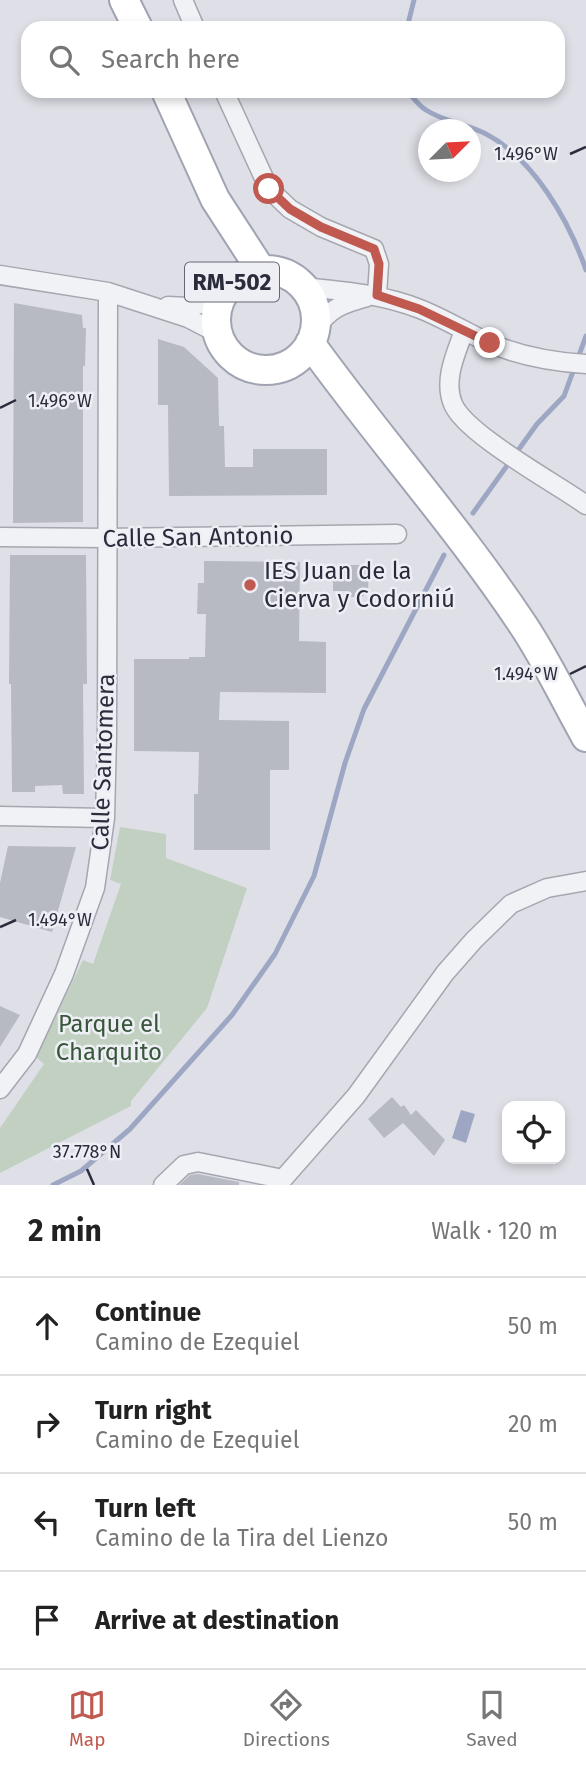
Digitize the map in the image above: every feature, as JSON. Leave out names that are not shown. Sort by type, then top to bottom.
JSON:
[{"type":"main road","points":[[124,0],[134,21]]},
{"type":"main road","name":"RM-502","points":[[169,98],[215,199],[261,270]]},
{"type":"main road","name":"RM-502","points":[[215,199],[227,290]]},
{"type":"main road","name":"RM-502","points":[[291,363],[278,369],[249,368],[226,351],[217,333],[216,311],[227,290],[247,273],[277,271],[292,277],[304,287],[316,314],[313,336],[357,408],[435,503],[524,627],[586,737]]},
{"type":"main road","points":[[313,336],[291,363],[314,382],[357,408]]},
{"type":"street","points":[[183,0],[192,21]]},
{"type":"street","points":[[227,98],[269,189],[290,209],[311,221],[374,249],[379,264],[377,295]]},
{"type":"street","points":[[0,275],[108,292],[188,318],[217,333]]},
{"type":"street","points":[[304,287],[377,295],[419,309],[490,343],[532,358],[586,364]]},
{"type":"street","points":[[148,306],[189,307],[227,290]]},
{"type":"street","name":"Calle Santomera","points":[[0,1089],[27,1054],[64,974],[95,888],[105,818],[108,292]]},
{"type":"street","points":[[313,336],[328,313],[344,303],[377,295]]},
{"type":"street","points":[[464,331],[454,358],[449,383],[453,404],[462,418],[536,473],[586,505]]},
{"type":"street","name":"Calle San Antonio","points":[[0,537],[397,534]]},
{"type":"street","points":[[0,816],[105,818]]},
{"type":"street","points":[[163,1185],[184,1165],[198,1162],[283,1179],[356,1096],[445,973],[511,904],[547,888],[586,881]]},
{"type":"green space","name":"Parque el Charquito","points":[[120,827],[166,834],[166,858],[247,888],[207,1008],[131,1101],[131,1106],[0,1173],[0,1128],[44,1064],[36,1057],[83,960],[93,964],[121,884],[110,880]]},
{"type":"water","points":[[461,1110],[475,1114],[466,1143],[452,1138]]},
{"type":"building","points":[[14,303],[82,315],[83,328],[86,328],[83,366],[83,522],[13,523]]},
{"type":"building","points":[[158,339],[184,347],[218,378],[219,426],[224,426],[225,467],[253,467],[253,449],[327,449],[327,495],[169,496],[168,405],[158,405]]},
{"type":"building","points":[[10,555],[86,555],[84,794],[63,794],[62,785],[35,786],[35,792],[12,792]]},
{"type":"building","points":[[204,561],[300,562],[299,641],[326,642],[326,693],[220,692],[219,720],[289,721],[289,770],[270,770],[270,850],[194,850],[194,794],[198,794],[199,752],[134,751],[134,659],[205,657],[206,614],[197,614],[198,583],[204,583]]},
{"type":"building","points":[[341,565],[369,565],[368,592],[362,597],[348,597],[348,591],[333,591],[333,572],[341,572]]},
{"type":"building","points":[[8,846],[76,847],[52,932],[0,917],[0,883]]},
{"type":"building","points":[[0,1006],[20,1015],[0,1047]]},
{"type":"building","points":[[392,1097],[401,1107],[404,1105],[411,1115],[416,1110],[445,1140],[434,1156],[403,1123],[384,1138],[368,1119]]},
{"type":"building","points":[[198,1174],[239,1182],[239,1185],[179,1185],[190,1175]]},
{"type":"waterway","points":[[409,21],[414,0]]},
{"type":"waterway","points":[[413,98],[426,110],[440,117],[486,134],[519,159],[548,193],[560,212],[586,270]]},
{"type":"waterway","points":[[473,513],[537,424],[564,396],[586,336]]},
{"type":"waterway","points":[[53,1185],[81,1171],[130,1129],[232,1015],[275,954],[314,876],[345,763],[364,709],[444,555]]},
{"type":"place","name":"IES Juan de la Cierva y Codorniú","points":[[250,585]]},
{"type":"route","points":[[269,189],[290,209],[321,227],[374,249],[379,264],[377,295],[419,309],[490,343]]}]
